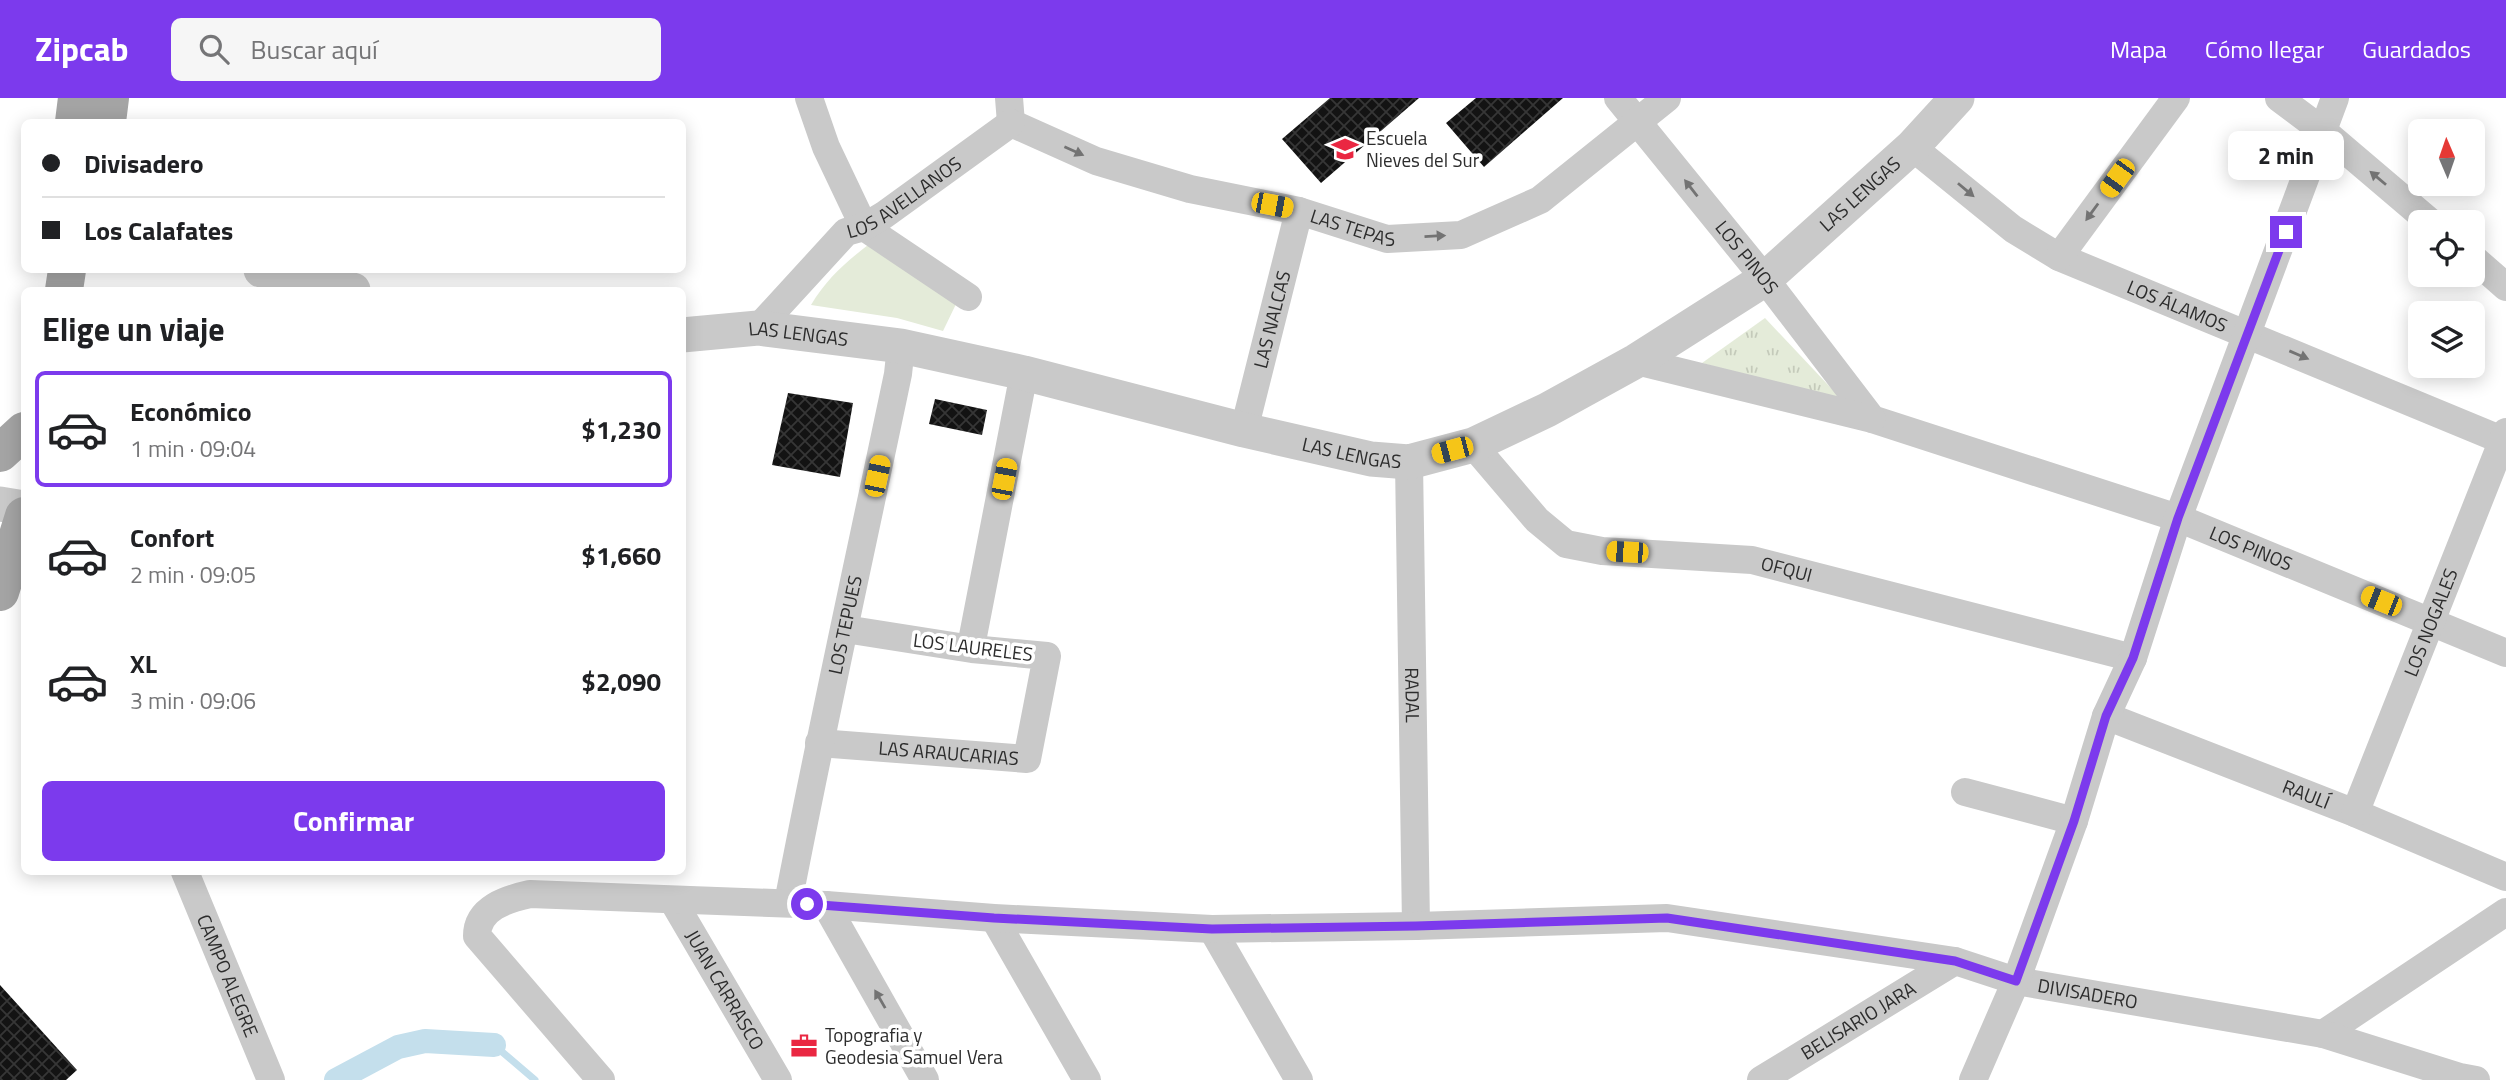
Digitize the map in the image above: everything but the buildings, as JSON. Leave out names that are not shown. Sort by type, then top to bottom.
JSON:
[{"type":"main road","points":[[74,119],[77,98]]},
{"type":"main road","points":[[107,119],[110,98]]},
{"type":"main road","points":[[0,453],[21,433]]},
{"type":"main road","points":[[0,592],[21,526]]},
{"type":"street","points":[[809,98],[826,147],[864,227],[968,297]]},
{"type":"street","name":"LOS PINOS","points":[[1618,98],[1765,279],[1872,419]]},
{"type":"street","name":"LAS TEPAS","points":[[1010,111],[1096,161],[1191,189],[1299,211],[1387,239],[1461,235],[1540,200],[1667,98]]},
{"type":"street","name":"LAS LENGAS","points":[[686,335],[758,328],[901,346],[1024,373],[1244,430],[1371,458],[1409,462],[1473,445],[1547,410],[1636,361],[1765,279],[1912,147],[1957,98]]},
{"type":"street","points":[[2059,257],[2176,98]]},
{"type":"street","points":[[2279,98],[2323,131],[2416,210]]},
{"type":"street","points":[[1973,1080],[2016,981],[2074,821],[2106,716],[2133,658],[2178,518],[2335,98]]},
{"type":"street","name":"LOS AVELLANOS","points":[[758,328],[846,232],[864,227],[1010,111]]},
{"type":"street","name":"LOS ÁLAMOS","points":[[1912,147],[2013,229],[2059,257],[2504,436]]},
{"type":"street","name":"LAS NALCAS","points":[[1244,430],[1299,211]]},
{"type":"street","points":[[2485,269],[2506,287]]},
{"type":"street","points":[[275,273],[339,287]]},
{"type":"street","name":"LOS TEPUES","points":[[788,903],[818,743],[845,629],[898,374],[901,346]]},
{"type":"street","name":"LOS PINOS","points":[[1636,361],[1872,419],[2178,518],[2506,653]]},
{"type":"street","points":[[974,636],[1024,373]]},
{"type":"street","name":"LOS NOGALES","points":[[2355,813],[2504,436]]},
{"type":"street","name":"OFQUI","points":[[1473,445],[1537,520],[1566,544],[1602,551],[1752,560],[2133,658]]},
{"type":"street","name":"RADAL","points":[[1409,462],[1416,926]]},
{"type":"street","points":[[0,504],[21,508]]},
{"type":"street","name":"LOS LAURELES","points":[[845,629],[968,648],[1047,656],[1037,710]]},
{"type":"street","name":"LAS ARAUCARIAS","points":[[818,743],[1027,760],[1037,710]]},
{"type":"street","name":"RAULÍ","points":[[2106,716],[2355,813],[2506,877]]},
{"type":"street","points":[[1965,792],[2074,821]]},
{"type":"street","name":"CAMPO ALEGRE","points":[[186,875],[271,1080]]},
{"type":"street","name":"DIVISADERO","points":[[601,1080],[477,936],[477,926],[482,916],[509,898],[530,894],[788,903],[994,918],[1212,929],[1667,918],[1955,961],[2016,981],[2323,1034],[2463,1079]]},
{"type":"street","name":"JUAN CARRASCO","points":[[673,901],[778,1080]]},
{"type":"street","points":[[826,905],[925,1080]]},
{"type":"street","points":[[2323,1034],[2506,912]]},
{"type":"street","points":[[994,918],[1087,1080]]},
{"type":"street","points":[[1212,929],[1299,1080]]},
{"type":"street","name":"BELISARIO JARA","points":[[1761,1080],[1955,961]]},
{"type":"green space","points":[[872,242],[957,302],[943,331],[897,318],[811,305],[838,270]]},
{"type":"green space","points":[[1765,318],[1847,405],[1702,363]]},
{"type":"waterway","points":[[336,1080],[398,1047],[425,1041],[494,1045]]},
{"type":"waterway","points":[[494,1045],[535,1080]]},
{"type":"place","name":"Escuela Nieves del Sur","points":[[1345,149]]},
{"type":"place","name":"Topografia y Geodesia Samuel Vera","points":[[804,1046]]},
{"type":"route","points":[[807,904],[994,918],[1212,929],[1667,918],[1955,961],[2016,981],[2074,821],[2106,716],[2133,658],[2178,518],[2286,232]]}]
